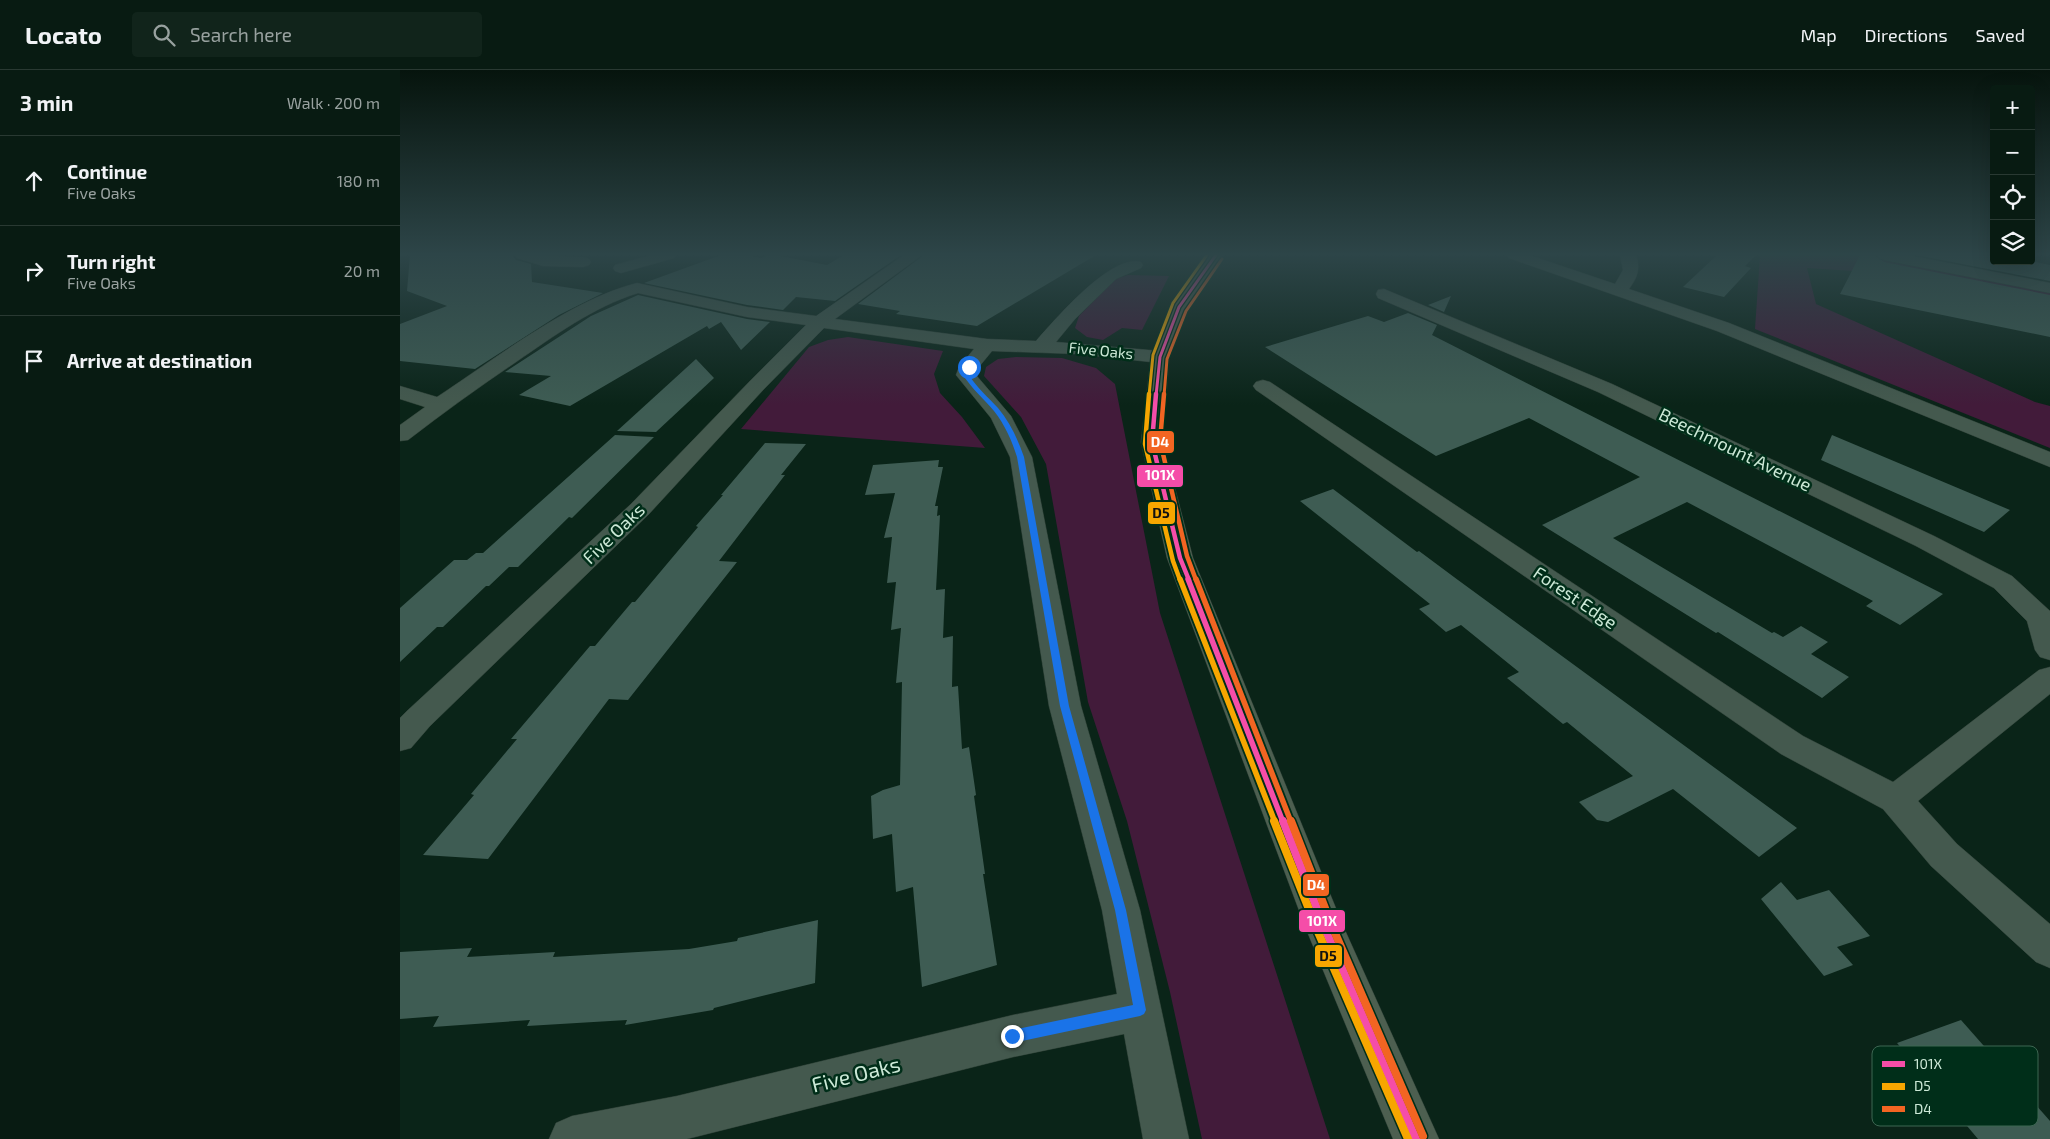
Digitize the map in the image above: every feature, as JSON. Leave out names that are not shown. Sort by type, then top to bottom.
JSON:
[{"type":"main road","points":[[1180,305],[1160,357],[1152,442],[1180,558],[1325,929],[1416,1139]]},
{"type":"street","name":"Five Oaks","points":[[400,435],[440,405],[533,342],[595,305]]},
{"type":"street","name":"Five Oaks","points":[[715,305],[747,312],[987,345],[1042,346],[1160,357]]},
{"type":"street","name":"Five Oaks","points":[[400,739],[419,718],[640,509],[757,384],[821,321],[844,305]]},
{"type":"street","name":"Five Oaks","points":[[1042,346],[1079,305]]},
{"type":"street","name":"Beechmount Avenue","points":[[1410,305],[1605,388],[1924,541],[2003,582],[2040,617],[2050,650]]},
{"type":"street","points":[[1661,305],[1797,355],[2050,460]]},
{"type":"street","points":[[987,345],[969,367],[966,375],[972,385],[997,411],[1013,436],[1020,457],[1065,706],[1121,910],[1166,1139]]},
{"type":"street","name":"Forest Edge","points":[[1262,386],[1792,745],[1895,799]]},
{"type":"street","points":[[400,392],[440,405]]},
{"type":"street","points":[[2050,678],[2016,703],[1930,774],[1895,799],[1944,854],[2050,949]]},
{"type":"street","name":"Five Oaks","points":[[572,1139],[676,1120],[1012,1036],[1140,1010]]},
{"type":"shaded area","points":[[1090,305],[1155,305],[1142,330],[1122,328],[1103,340],[1087,337],[1075,328],[1079,316]]},
{"type":"shaded area","points":[[1757,305],[1818,305],[2035,402],[2050,406],[2050,448],[1755,329]]},
{"type":"shaded area","points":[[848,337],[943,351],[934,374],[940,393],[962,417],[985,448],[741,429],[809,347],[828,340]]},
{"type":"shaded area","points":[[1016,357],[1062,358],[1096,368],[1115,384],[1160,613],[1330,1139],[1202,1139],[1170,992],[1127,821],[1088,702],[1046,464],[1021,417],[984,376],[986,367],[998,359]]},
{"type":"building","points":[[444,305],[579,305],[559,315],[475,369],[400,361],[400,324],[447,306]]},
{"type":"building","points":[[616,305],[683,305],[770,322],[741,350],[721,322],[709,329],[707,326],[570,406],[519,395],[551,376],[505,372],[591,316]]},
{"type":"building","points":[[746,305],[788,305],[783,310]]},
{"type":"building","points":[[863,305],[1012,305],[977,326],[896,314],[900,311]]},
{"type":"building","points":[[1428,305],[1447,305],[1444,312]]},
{"type":"building","points":[[1893,305],[2050,305],[2050,337]]},
{"type":"building","points":[[1408,313],[1437,325],[1432,335],[1943,594],[1900,625],[1866,606],[1873,601],[1687,502],[1613,538],[1772,633],[1774,632],[1783,637],[1801,626],[1828,642],[1811,654],[1849,677],[1822,698],[1542,525],[1640,477],[1529,418],[1436,456],[1265,347],[1368,316],[1384,322]]},
{"type":"building","points":[[696,359],[714,378],[656,432],[617,431]]},
{"type":"building","points":[[615,435],[654,437],[572,518],[569,517],[518,567],[509,567],[443,627],[437,627],[400,662],[400,608],[454,560],[467,560],[476,553],[483,553]]},
{"type":"building","points":[[1832,435],[2010,510],[1984,532],[1821,460]]},
{"type":"building","points":[[765,443],[806,444],[781,475],[785,475],[719,561],[737,562],[628,700],[609,699],[488,859],[423,855],[474,795],[471,794],[517,739],[511,739],[590,646],[595,646],[632,602],[635,602]]},
{"type":"building","points":[[939,460],[938,467],[943,467],[935,506],[938,506],[937,516],[940,515],[936,590],[945,589],[943,638],[953,636],[952,687],[958,686],[962,749],[969,747],[985,874],[983,874],[997,965],[922,987],[913,887],[896,892],[892,834],[873,839],[871,796],[900,785],[902,682],[896,683],[901,628],[891,630],[896,582],[887,583],[892,537],[884,538],[895,493],[865,495],[873,465]]},
{"type":"building","points":[[1333,489],[1797,828],[1759,857],[1673,789],[1608,822],[1597,820],[1579,802],[1633,776],[1567,722],[1563,724],[1507,678],[1519,672],[1461,625],[1446,632],[1419,609],[1430,604],[1300,501]]},
{"type":"building","points":[[1781,882],[1797,900],[1829,890],[1870,936],[1837,947],[1853,965],[1824,976],[1761,899]]},
{"type":"building","points":[[818,920],[815,983],[714,1008],[713,1010],[625,1025],[627,1020],[527,1026],[530,1020],[433,1027],[439,1016],[400,1019],[400,952],[472,948],[467,957],[555,952],[553,957],[689,949],[737,941],[738,938]]},
{"type":"building","points":[[1961,1020],[1984,1046],[1900,1046],[1897,1043]]},
{"type":"building","points":[[2038,1107],[2050,1121],[2050,1139],[1978,1139],[1967,1126],[2038,1126]]},
{"type":"transit line","name":"D5","points":[[1172,305],[1153,355],[1145,444],[1173,561],[1318,932],[1408,1139]]},
{"type":"transit line","name":"101X","points":[[1181,305],[1160,357],[1152,442],[1180,558],[1325,929],[1416,1139]]},
{"type":"transit line","name":"D4","points":[[1190,305],[1167,359],[1160,441],[1187,556],[1332,926],[1423,1136]]},
{"type":"route","points":[[969,367],[966,375],[972,385],[997,411],[1013,436],[1020,457],[1030,500],[1065,706],[1121,910],[1140,1010],[1012,1036]]}]
